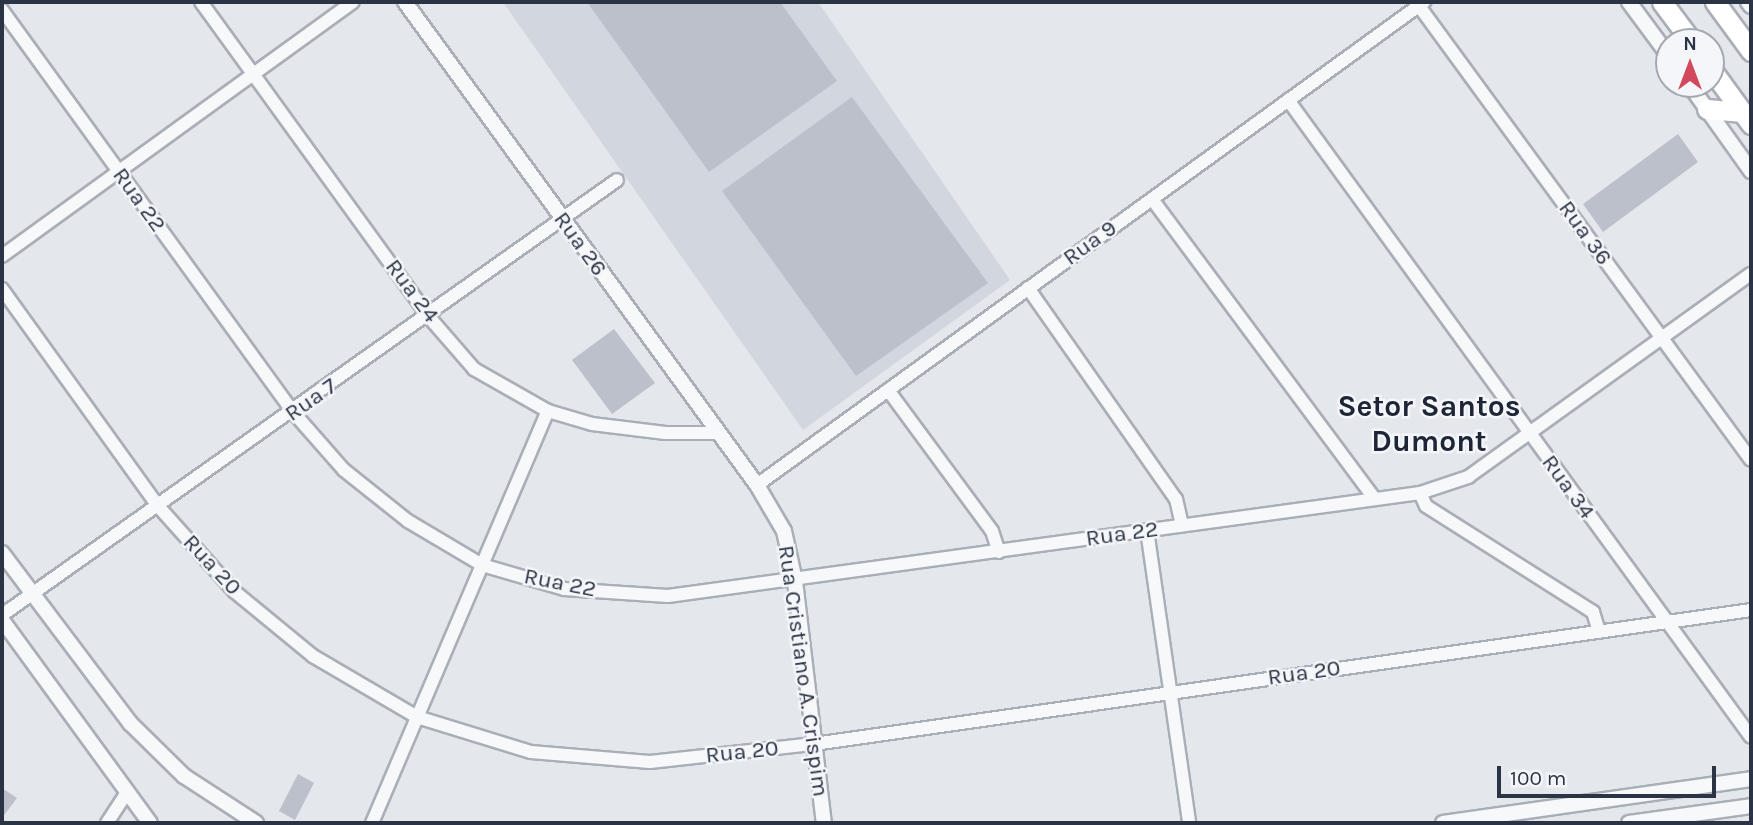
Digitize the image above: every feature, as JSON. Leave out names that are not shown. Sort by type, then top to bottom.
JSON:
[{"type":"highway","points":[[1662,2],[1682,28]]},
{"type":"highway","points":[[1715,2],[1751,51]]},
{"type":"highway","points":[[1725,88],[1747,118]]},
{"type":"highway","points":[[1707,108],[1747,118]]},
{"type":"street","name":"Rua 24","points":[[201,2],[429,317],[474,369],[548,411],[592,424],[665,433],[719,433]]},
{"type":"street","points":[[2,256],[353,2]]},
{"type":"street","name":"Rua 26","points":[[405,2],[757,485]]},
{"type":"street","points":[[1629,2],[1655,37]]},
{"type":"street","points":[[1748,2],[1751,6]]},
{"type":"street","name":"Rua 9","points":[[757,485],[1421,4]]},
{"type":"street","name":"Rua 36","points":[[1421,4],[1751,460]]},
{"type":"street","name":"Rua 22","points":[[2,10],[293,412],[344,470],[408,521],[482,565],[564,589],[668,596],[795,581],[1420,493],[1468,477],[1751,274]]},
{"type":"street","points":[[1700,98],[1751,171]]},
{"type":"street","name":"Rua 34","points":[[1288,100],[1751,737]]},
{"type":"street","name":"Rua 7","points":[[2,617],[429,317],[617,180]]},
{"type":"street","points":[[1152,199],[1374,498]]},
{"type":"street","points":[[1028,288],[1176,499],[1182,525]]},
{"type":"street","name":"Rua 20","points":[[2,289],[158,506],[235,592],[313,656],[417,717],[531,752],[650,762],[814,744],[1751,610]]},
{"type":"street","points":[[888,390],[992,531],[999,552]]},
{"type":"street","points":[[372,823],[548,411]]},
{"type":"street","name":"Rua Cristiano A. Crispim","points":[[757,485],[784,531],[795,581],[824,823]]},
{"type":"street","points":[[1420,493],[1426,506],[1592,612],[1599,632]]},
{"type":"street","points":[[1147,530],[1189,823]]},
{"type":"street","points":[[2,553],[130,723],[184,776],[256,823]]},
{"type":"street","points":[[2,617],[150,823]]},
{"type":"street","points":[[1443,823],[1751,779]]},
{"type":"street","points":[[107,823],[127,792]]},
{"type":"street","points":[[1629,823],[1751,806]]},
{"type":"shaded area","points":[[503,2],[818,2],[1010,280],[803,430]]},
{"type":"building","points":[[587,2],[780,2],[837,81],[709,172]]},
{"type":"building","points":[[852,97],[988,283],[856,376],[722,191]]},
{"type":"building","points":[[1678,134],[1698,162],[1603,232],[1583,204]]},
{"type":"building","points":[[614,329],[655,383],[612,414],[572,360]]},
{"type":"building","points":[[298,774],[314,783],[295,820],[279,811]]},
{"type":"building","points":[[2,788],[17,798],[2,818]]},
{"type":"district","name":"Setor Santos Dumont","points":[[1429,423]]}]
